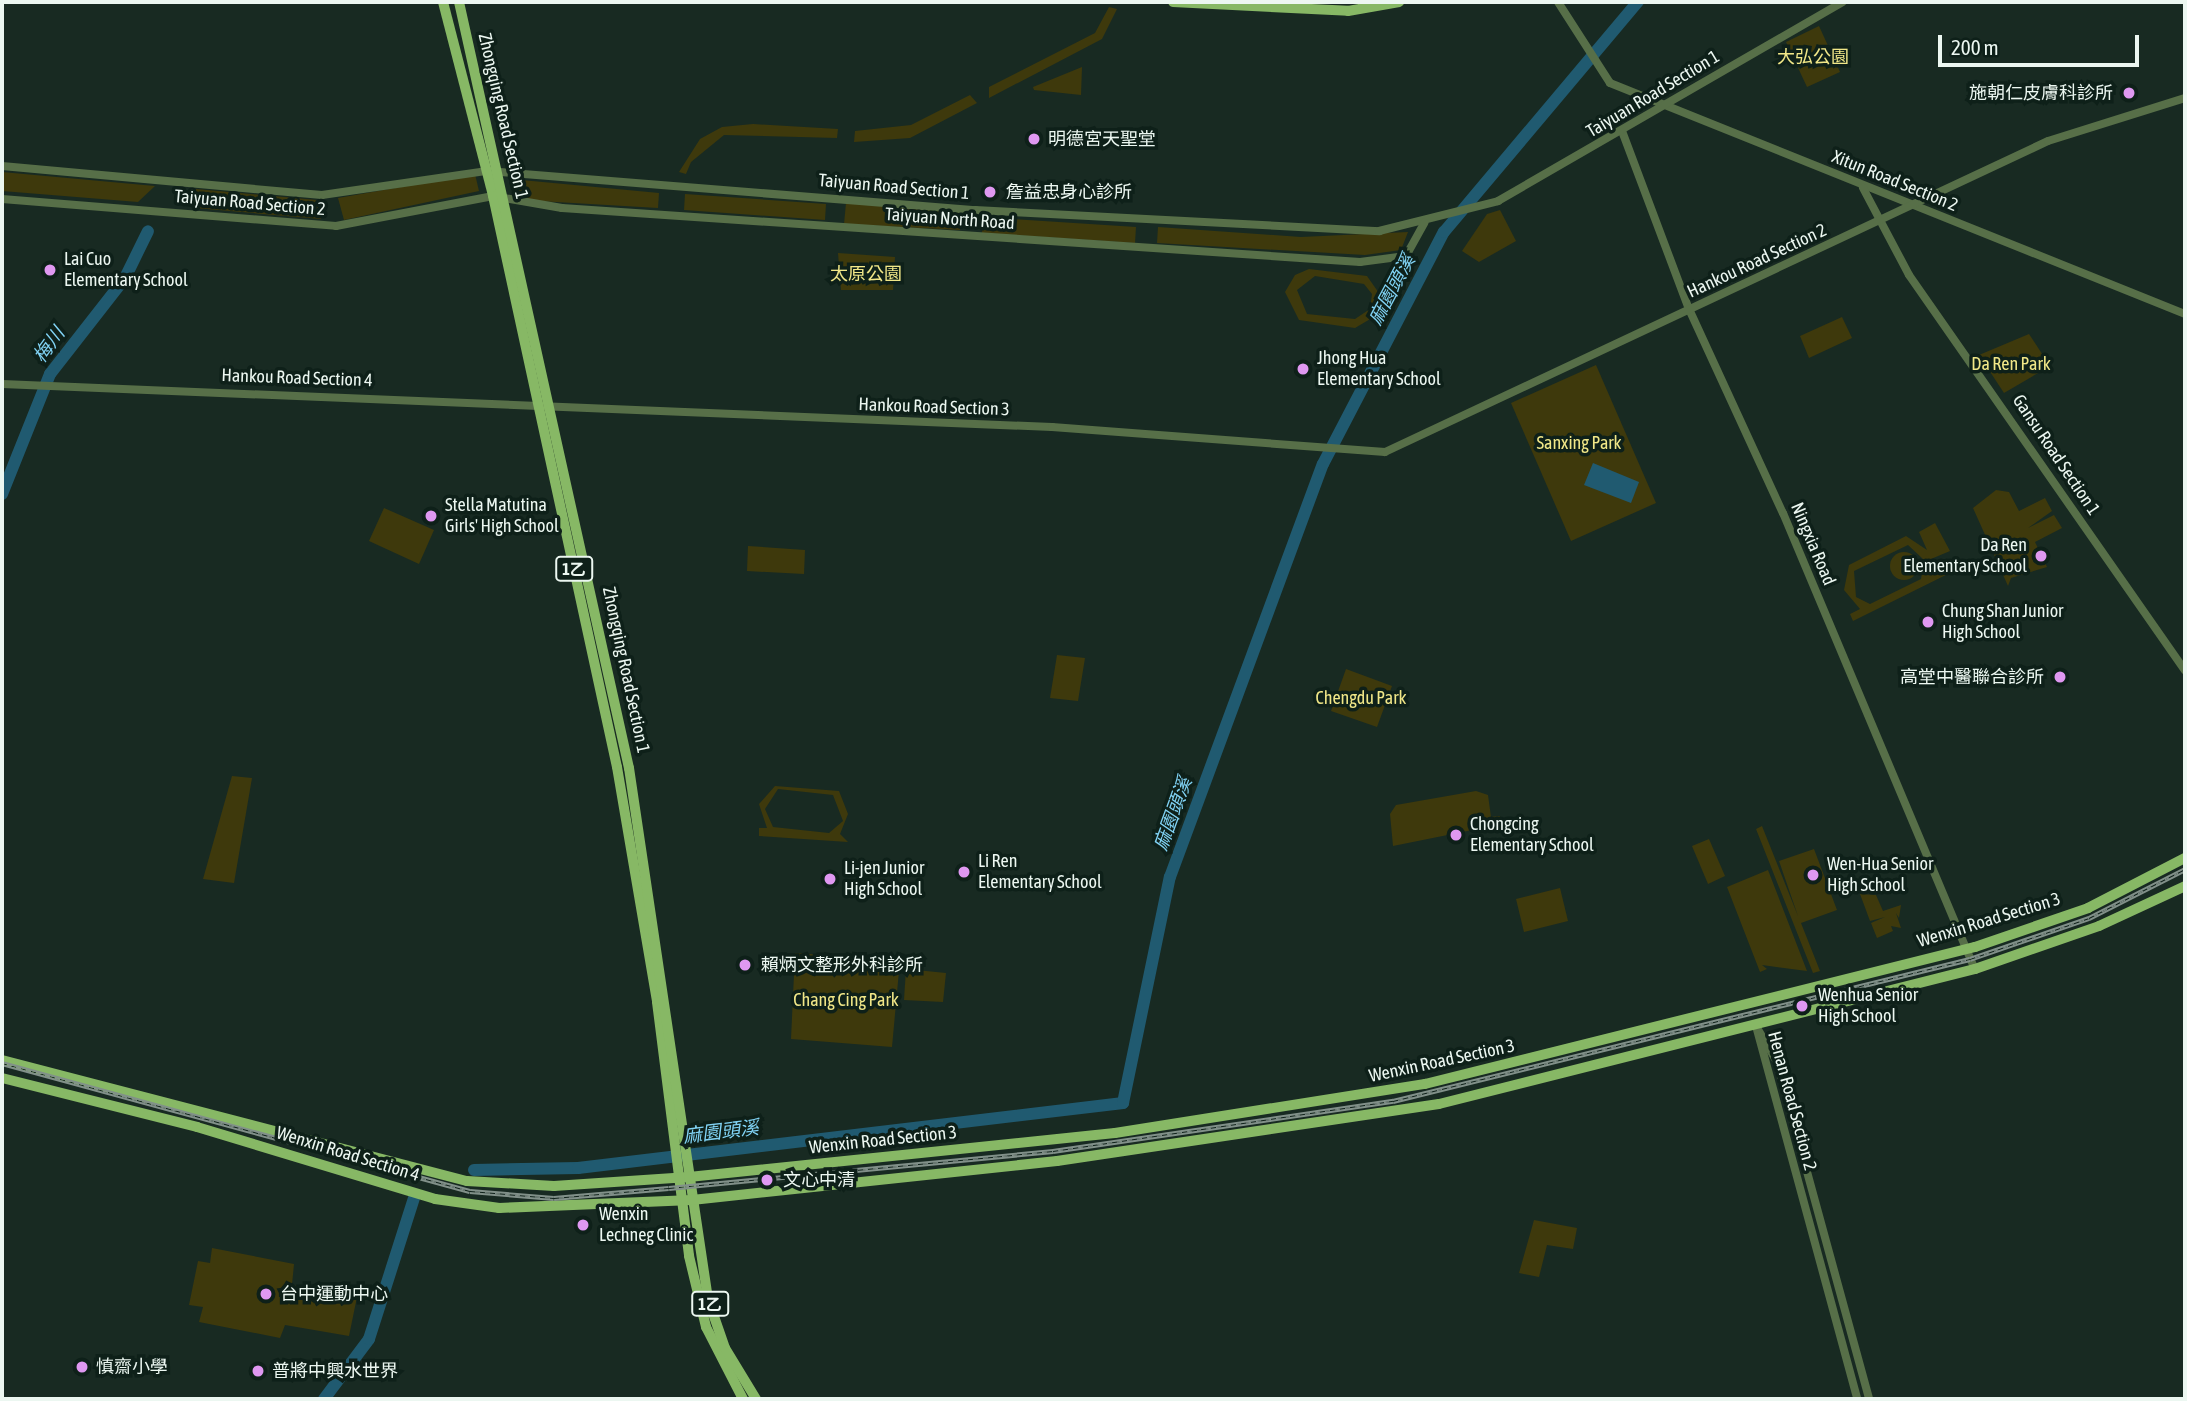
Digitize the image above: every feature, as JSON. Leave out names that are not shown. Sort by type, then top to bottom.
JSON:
[{"type":"main road","name":"Zhongqing Road Section 1","points":[[443,2],[492,171],[505,203],[619,781],[674,1144],[682,1163]]},
{"type":"main road","name":"Zhongqing Road Section 1","points":[[459,2],[492,171],[493,196],[629,768],[686,1146],[682,1163]]},
{"type":"main road","points":[[1173,2],[1348,12],[1399,2]]},
{"type":"main road","name":"Wenxin Road Section 3","points":[[684,1177],[1115,1133],[1334,1101],[1578,1048],[1966,949],[2088,908],[2185,858]]},
{"type":"main road","name":"Wenxin Road Section 3","points":[[686,1200],[1057,1161],[1348,1120],[1570,1075],[1975,969],[2099,926],[2185,886]]},
{"type":"main road","name":"Wenxin Road Section 4","points":[[2,1059],[467,1181],[554,1186],[684,1177]]},
{"type":"main road","name":"Wenxin Road Section 4","points":[[2,1078],[197,1127],[435,1199],[511,1208],[686,1200]]},
{"type":"main road","name":"1乙","points":[[682,1163],[706,1327],[743,1399]]},
{"type":"main road","name":"1乙","points":[[686,1200],[715,1323],[756,1399]]},
{"type":"street","name":"Xitun Road Section 2","points":[[1558,2],[1598,69],[1610,83],[2185,314]]},
{"type":"street","name":"Taiyuan Road Section 1","points":[[492,171],[1310,231],[1424,223],[1476,209],[1622,131],[1843,2]]},
{"type":"street","name":"Hankou Road Section 2","points":[[1330,445],[1385,452],[2048,141],[2185,98]]},
{"type":"street","name":"Ningxia Road","points":[[1622,131],[1689,309],[1783,513],[1975,969]]},
{"type":"street","name":"Taiyuan Road Section 2","points":[[2,166],[322,195],[492,171]]},
{"type":"street","name":"Gansu Road Section 1","points":[[1860,184],[1883,220],[1909,275],[2185,670]]},
{"type":"street","name":"Taiyuan Road Section 2","points":[[2,199],[336,226],[493,196]]},
{"type":"street","name":"Taiyuan North Road","points":[[493,196],[505,203],[1360,262],[1406,256],[1424,223]]},
{"type":"street","name":"Hankou Road Section 4","points":[[2,384],[543,404]]},
{"type":"street","name":"Hankou Road Section 3","points":[[543,404],[1330,445]]},
{"type":"street","name":"Henan Road Section 2","points":[[1756,1026],[1857,1399]]},
{"type":"street","name":"Henan Road Section 2","points":[[1756,1026],[1777,1062],[1869,1399]]},
{"type":"green space","points":[[1109,7],[1117,9],[1102,39],[989,98],[989,87],[1095,33]]},
{"type":"green space","name":"大弘公園","points":[[1819,26],[1840,72],[1807,87],[1786,42]]},
{"type":"green space","points":[[1082,67],[1081,95],[1034,90],[1033,87]]},
{"type":"green space","points":[[970,95],[977,103],[910,138],[854,142],[855,131],[911,125]]},
{"type":"green space","points":[[753,124],[838,129],[837,138],[724,135],[691,162],[686,174],[679,172],[700,139],[722,127]]},
{"type":"green space","points":[[2,172],[155,186],[138,202],[2,191]]},
{"type":"green space","points":[[475,174],[479,191],[344,220],[338,198]]},
{"type":"green space","points":[[511,179],[659,193],[658,208],[522,200]]},
{"type":"green space","points":[[196,189],[317,200],[321,219],[195,208]]},
{"type":"green space","points":[[685,194],[826,204],[825,220],[684,210]]},
{"type":"green space","points":[[846,203],[961,212],[960,230],[844,224]]},
{"type":"green space","points":[[1500,210],[1516,241],[1479,262],[1462,251],[1487,214]]},
{"type":"green space","points":[[983,217],[1136,227],[1135,243],[982,233]]},
{"type":"green space","points":[[1158,227],[1301,237],[1408,232],[1401,250],[1365,255],[1157,243]]},
{"type":"green space","name":"太原公園","points":[[838,253],[895,257],[893,290],[841,290]]},
{"type":"green space","points":[[1309,269],[1367,276],[1381,296],[1377,315],[1355,328],[1299,320],[1285,292],[1295,275]],"holes":[[[1315,276],[1364,284],[1372,294],[1370,309],[1355,319],[1307,314],[1297,290]]]},
{"type":"green space","points":[[1842,317],[1852,338],[1809,358],[1800,336]]},
{"type":"green space","name":"Da Ren Park","points":[[2029,334],[2050,366],[2004,393],[1979,355]]},
{"type":"green space","name":"Sanxing Park","points":[[1596,365],[1656,503],[1571,541],[1511,403]]},
{"type":"green space","points":[[1996,490],[2009,492],[2019,511],[2045,498],[2052,511],[2028,528],[2054,515],[2062,528],[2035,542],[2047,567],[2011,578],[2008,586],[1973,508]]},
{"type":"green space","points":[[384,508],[434,530],[419,564],[369,541]]},
{"type":"green space","points":[[1935,523],[1950,551],[1931,559],[1931,573],[1954,562],[1956,570],[1853,621],[1850,614],[1860,609],[1844,590],[1849,565],[1906,536],[1927,550],[1919,532]],"holes":[[[1908,545],[1924,560],[1921,579],[1870,604],[1856,597],[1854,571]]]},
{"type":"green space","points":[[748,546],[805,550],[804,574],[747,571]]},
{"type":"green space","points":[[1904,552],[1914,556],[1918,566],[1914,576],[1904,580],[1894,576],[1890,566],[1894,556]]},
{"type":"green space","points":[[1057,655],[1085,658],[1078,701],[1050,698]]},
{"type":"green space","name":"Chengdu Park","points":[[1346,669],[1392,686],[1377,727],[1331,711]]},
{"type":"green space","points":[[232,776],[252,778],[234,883],[203,879]]},
{"type":"green space","points":[[775,786],[839,791],[848,814],[840,834],[848,842],[759,836],[759,828],[767,828],[759,804]],"holes":[[[778,789],[833,795],[843,821],[829,833],[773,827],[765,809]]]},
{"type":"green space","points":[[1476,791],[1488,795],[1491,817],[1500,816],[1502,824],[1393,846],[1390,814],[1396,805]]},
{"type":"green space","points":[[1762,826],[1798,916],[1779,861],[1814,849],[1837,910],[1801,923],[1820,971],[1813,973],[1756,829]]},
{"type":"green space","points":[[1709,839],[1725,876],[1708,884],[1692,846]]},
{"type":"green space","points":[[1768,870],[1807,971],[1762,965],[1767,969],[1760,972],[1727,887]]},
{"type":"green space","points":[[1560,888],[1568,921],[1524,932],[1516,899]]},
{"type":"green space","points":[[1860,894],[1876,895],[1883,911],[1901,905],[1899,918],[1896,913],[1901,928],[1891,926],[1893,931],[1877,938],[1871,923],[1885,917],[1870,921]]},
{"type":"green space","name":"Chang Cing Park","points":[[795,953],[900,960],[892,1047],[791,1039]]},
{"type":"green space","points":[[906,969],[946,973],[943,1002],[904,1000]]},
{"type":"green space","points":[[1534,1220],[1577,1228],[1573,1249],[1547,1245],[1539,1277],[1519,1273]]},
{"type":"green space","name":"台中運動中心","points":[[212,1248],[294,1264],[292,1285],[357,1297],[349,1336],[285,1325],[280,1338],[199,1322],[203,1307],[189,1305],[198,1261],[210,1263]]},
{"type":"water","points":[[1593,463],[1639,482],[1631,503],[1584,485]]},
{"type":"waterway","name":"麻園頭溪","points":[[474,1170],[578,1168],[1123,1103],[1170,877],[1323,464],[1444,232],[1638,2]]},
{"type":"waterway","name":"梅川","points":[[2,494],[50,374],[125,278],[148,231]]},
{"type":"waterway","name":"麻園頭溪","points":[[324,1399],[369,1339],[414,1198]]},
{"type":"railway","points":[[2,1063],[470,1191],[554,1198],[669,1188],[1053,1151],[1393,1101],[1970,959],[2089,918],[2185,869]]},
{"type":"place","name":"施朝仁皮膚科診所","points":[[2129,93]]},
{"type":"place","name":"明德宮天聖堂","points":[[1034,139]]},
{"type":"place","name":"詹益忠身心診所","points":[[990,192]]},
{"type":"place","name":"Lai Cuo Elementary School","points":[[50,270]]},
{"type":"place","name":"Jhong Hua Elementary School","points":[[1303,369]]},
{"type":"place","name":"Stella Matutina Girls' High School","points":[[431,516]]},
{"type":"place","name":"Da Ren Elementary School","points":[[2041,556]]},
{"type":"place","name":"Chung Shan Junior High School","points":[[1928,622]]},
{"type":"place","name":"高堂中醫聯合診所","points":[[2060,677]]},
{"type":"place","name":"Chongcing Elementary School","points":[[1456,835]]},
{"type":"place","name":"Li Ren Elementary School","points":[[964,872]]},
{"type":"place","name":"Wen-Hua Senior High School","points":[[1813,875]]},
{"type":"place","name":"Li-jen Junior High School","points":[[830,879]]},
{"type":"place","name":"賴炳文整形外科診所","points":[[745,965]]},
{"type":"place","name":"Wenhua Senior High School","points":[[1802,1006]]},
{"type":"place","name":"文心中清","points":[[767,1180]]},
{"type":"place","name":"Wenxin Lechneg Clinic","points":[[583,1225]]},
{"type":"place","name":"台中運動中心","points":[[266,1294]]},
{"type":"place","name":"慎齋小學","points":[[82,1367]]},
{"type":"place","name":"普將中興水世界","points":[[258,1371]]}]
